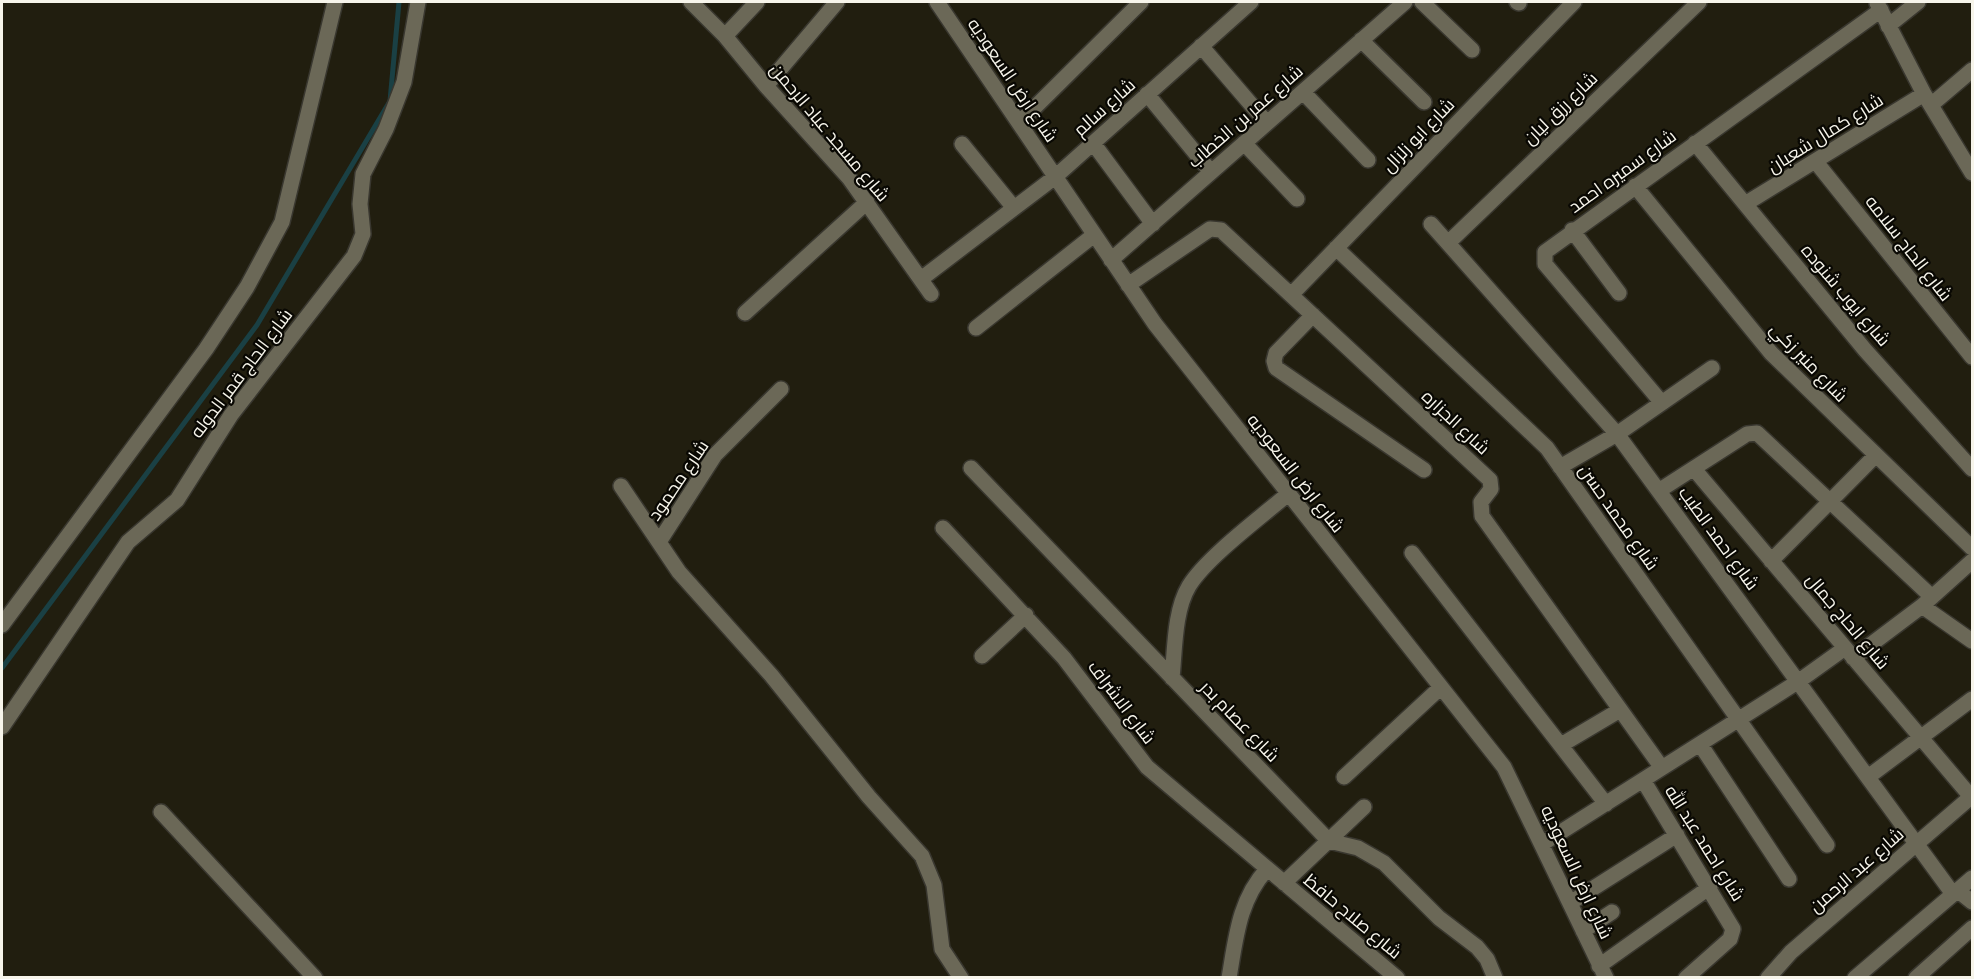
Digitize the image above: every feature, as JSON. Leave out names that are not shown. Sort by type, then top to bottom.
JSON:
[{"type":"street","points":[[2,624],[206,349],[247,287],[282,222],[335,2]]},
{"type":"street","name":"شارع الحاج قمر الدوله","points":[[2,727],[128,542],[177,501],[231,415],[354,256],[363,234],[360,204],[363,174],[386,129],[404,82],[418,2]]},
{"type":"street","name":"شارع مسجد عباد الرحمن","points":[[692,2],[830,155],[867,202],[931,294]]},
{"type":"street","points":[[725,36],[757,2]]},
{"type":"street","points":[[766,86],[837,2]]},
{"type":"street","name":"شارع ارض السعوديه","points":[[937,2],[1155,324],[1504,767],[1603,972]]},
{"type":"street","points":[[1019,123],[1141,2]]},
{"type":"street","name":"شارع سالم","points":[[921,279],[1055,177],[1251,2]]},
{"type":"street","name":"شارع عمر بن الخطاب","points":[[1111,260],[1405,2]]},
{"type":"street","points":[[1422,2],[1472,50]]},
{"type":"street","name":"شارع ابو زلزال","points":[[1291,295],[1574,2]]},
{"type":"street","name":"شارع رزق ليان","points":[[1448,243],[1699,2]]},
{"type":"street","points":[[1888,26],[1918,2]]},
{"type":"street","points":[[1878,6],[1928,100],[1972,172]]},
{"type":"street","name":"شارع سميره احمد","points":[[1662,403],[1545,264],[1543,256],[1547,248],[1695,143],[1878,6]]},
{"type":"street","points":[[1361,40],[1424,102]]},
{"type":"street","points":[[1201,46],[1267,123]]},
{"type":"street","name":"شارع كمال شعبان","points":[[1745,204],[1928,100],[1972,70]]},
{"type":"street","points":[[1303,92],[1368,159]]},
{"type":"street","points":[[1147,94],[1211,172]]},
{"type":"street","points":[[1093,143],[1153,224]]},
{"type":"street","points":[[1244,143],[1297,199]]},
{"type":"street","name":"شارع ايوب شنوده","points":[[1695,143],[1865,350],[1972,469]]},
{"type":"street","points":[[962,144],[1014,208]]},
{"type":"street","name":"شارع الحاج سلامه","points":[[1816,162],[1972,357]]},
{"type":"street","name":"شارع منير زكي","points":[[1635,186],[1771,353],[1972,549]]},
{"type":"street","points":[[745,313],[867,202]]},
{"type":"street","name":"شارع احمد الطيب","points":[[1431,224],[1617,434],[1916,844],[1955,892],[1972,902]]},
{"type":"street","name":"شارع الجزاره","points":[[1128,285],[1207,230],[1216,227],[1490,480],[1491,489],[1481,502],[1482,516],[1662,768]]},
{"type":"street","points":[[1572,230],[1619,293]]},
{"type":"street","points":[[976,328],[1094,235]]},
{"type":"street","name":"شارع محمد حسن","points":[[1336,248],[1547,448],[1827,845]]},
{"type":"street","points":[[1313,315],[1276,353],[1274,361],[1276,368],[1424,470]]},
{"type":"street","points":[[1560,467],[1617,434],[1712,368]]},
{"type":"street","name":"شارع محمود","points":[[659,543],[716,455],[781,389]]},
{"type":"street","points":[[1660,490],[1747,434],[1757,433],[1830,501],[1927,601],[1972,641]]},
{"type":"street","points":[[1771,561],[1875,456]]},
{"type":"street","name":"شارع عصام بدر","points":[[971,468],[1329,841]]},
{"type":"street","name":"شارع الحاج جمال","points":[[1694,469],[1972,797]]},
{"type":"street","points":[[621,486],[680,572],[771,675],[869,797],[922,856],[934,885],[942,949],[961,978]]},
{"type":"street","points":[[1172,678],[1181,610],[1188,588],[1202,570],[1288,494]]},
{"type":"street","name":"شارع الاشراف","points":[[943,528],[1026,615],[1082,679],[1147,767],[1284,884]]},
{"type":"street","points":[[1412,553],[1606,804]]},
{"type":"street","points":[[1542,844],[1799,681],[1849,653],[1927,601],[1972,561]]},
{"type":"street","points":[[982,656],[1026,615]]},
{"type":"street","points":[[1344,777],[1440,687]]},
{"type":"street","points":[[1868,777],[1972,699]]},
{"type":"street","points":[[1561,745],[1620,710]]},
{"type":"street","points":[[1700,744],[1790,879]]},
{"type":"street","name":"شارع احمد عبد الله","points":[[1643,780],[1732,923],[1732,934],[1726,943],[1686,978]]},
{"type":"street","name":"شارع عبد الرحمن","points":[[1768,978],[1791,952],[1972,797]]},
{"type":"street","points":[[1284,884],[1364,807]]},
{"type":"street","points":[[161,812],[315,978]]},
{"type":"street","points":[[1570,903],[1677,835]]},
{"type":"street","points":[[1329,841],[1358,848],[1384,863],[1439,918],[1477,947],[1487,959],[1495,978]]},
{"type":"street","points":[[1229,978],[1241,910],[1252,888],[1268,869]]},
{"type":"street","points":[[1855,978],[1972,878]]},
{"type":"street","name":"شارع صلاح حافظ","points":[[1284,884],[1397,978]]},
{"type":"street","points":[[1603,972],[1710,887]]},
{"type":"street","points":[[1583,931],[1612,912]]},
{"type":"street","points":[[1916,978],[1972,928]]},
{"type":"waterway","points":[[2,668],[257,325],[390,101],[399,2]]}]
